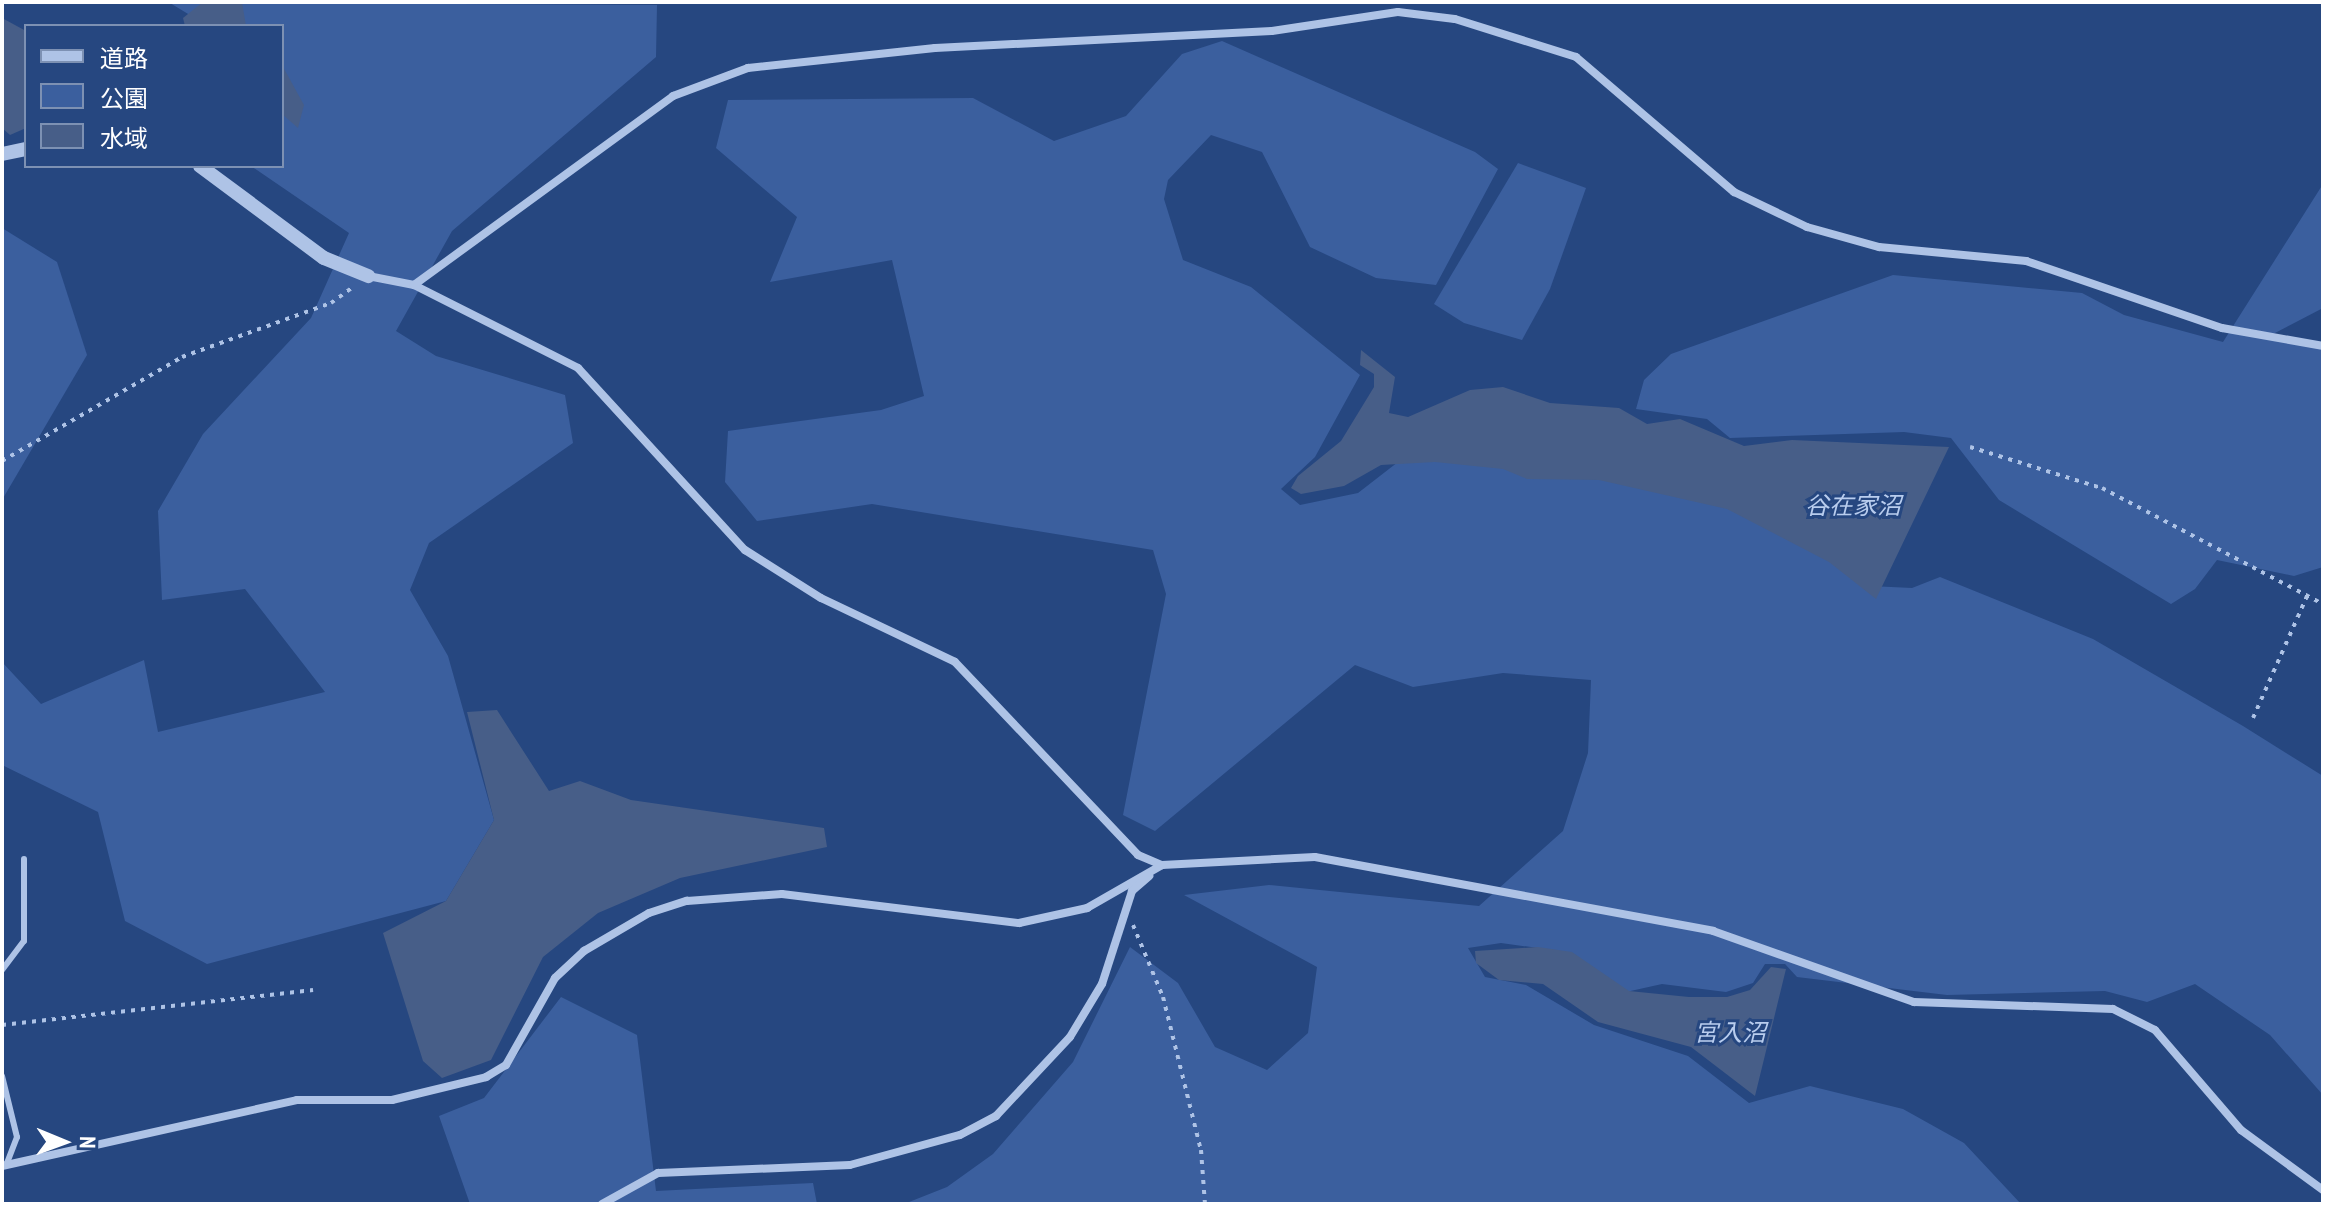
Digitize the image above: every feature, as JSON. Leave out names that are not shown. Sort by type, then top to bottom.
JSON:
[{"type":"street","points":[[414,285],[673,96],[748,68],[935,48],[1272,31],[1398,12],[1455,19],[1576,57],[1722,183],[1807,227],[1879,247],[2026,261],[2222,328],[2323,346]]},
{"type":"street","points":[[2,154],[24,149]]},
{"type":"street","points":[[203,168],[324,258],[368,276],[414,285],[578,368],[745,550],[821,598],[955,662],[1122,843],[1162,865]]},
{"type":"street","points":[[4,1165],[297,1100],[392,1100],[486,1077],[506,1065],[555,978],[584,951],[649,913],[687,901],[782,894],[1019,923],[1087,908],[1162,865],[1315,857],[1713,931],[1914,1002],[2113,1009],[2155,1030],[2241,1130],[2323,1190]]},
{"type":"street","points":[[602,1204],[658,1173],[850,1165],[984,1122],[1032,1083],[1070,1037],[1102,984],[1128,917],[1132,891],[1162,865]]},
{"type":"lane","points":[[2,970],[24,941],[24,859]]},
{"type":"lane","points":[[2,1076],[17,1137],[4,1165]]},
{"type":"path","points":[[2,461],[182,357],[331,303],[368,276]]},
{"type":"path","points":[[1970,447],[2102,488],[2323,604]]},
{"type":"path","points":[[2253,718],[2307,596]]},
{"type":"path","points":[[1128,917],[1163,997],[1201,1150],[1205,1204]]},
{"type":"path","points":[[2,1025],[313,990]]},
{"type":"green space","points":[[86,2],[657,5],[656,57],[452,231],[396,331],[436,356],[565,395],[573,443],[429,543],[410,590],[448,656],[494,820],[446,901],[207,964],[125,921],[98,812],[2,765],[2,662],[41,704],[144,660],[158,732],[325,692],[245,589],[162,600],[158,511],[203,434],[311,318],[349,233],[254,168],[284,168],[284,24],[205,24],[170,3]]},
{"type":"green space","points":[[1222,41],[1475,152],[1498,169],[1436,285],[1376,278],[1310,247],[1262,152],[1211,135],[1168,180],[1164,199],[1183,260],[1251,287],[1360,375],[1315,457],[1281,489],[1300,505],[1358,493],[1398,462],[1442,456],[1736,495],[1870,586],[1912,588],[1940,577],[2093,639],[2243,726],[2323,776],[2323,1095],[2270,1035],[2195,984],[2147,1002],[2105,991],[1947,995],[1797,977],[1785,964],[1765,964],[1753,983],[1726,992],[1662,984],[1608,996],[1538,948],[1501,943],[1468,948],[1485,977],[1526,985],[1594,1025],[1688,1056],[1749,1103],[1810,1086],[1903,1109],[1964,1143],[2021,1204],[904,1204],[947,1187],[993,1154],[1073,1062],[1130,947],[1178,983],[1215,1047],[1267,1070],[1308,1033],[1317,967],[1184,895],[1269,885],[1479,906],[1563,831],[1588,753],[1591,680],[1503,673],[1413,687],[1355,665],[1155,831],[1123,815],[1166,594],[1153,550],[872,504],[757,521],[725,482],[728,431],[881,410],[924,396],[892,260],[770,282],[797,217],[716,148],[728,100],[973,98],[1054,141],[1126,116],[1182,54]]},
{"type":"green space","points":[[1518,163],[1586,188],[1550,289],[1522,340],[1464,323],[1434,304]]},
{"type":"green space","points":[[2323,184],[2323,308],[2273,334],[2323,350],[2323,567],[2294,576],[2217,560],[2195,589],[2171,604],[1999,500],[1951,438],[1904,432],[1730,438],[1707,419],[1636,409],[1644,380],[1671,354],[1893,275],[2082,293],[2124,315],[2223,342]]},
{"type":"green space","points":[[2,228],[57,262],[87,355],[2,500]]},
{"type":"green space","points":[[561,997],[637,1035],[656,1191],[813,1183],[817,1204],[470,1204],[439,1116],[484,1098]]},
{"type":"water","points":[[203,2],[242,2],[246,24],[184,24],[183,18]]},
{"type":"water","points":[[2,18],[24,30],[24,129],[10,135],[2,128]]},
{"type":"water","points":[[284,69],[304,105],[298,128],[284,116]]},
{"type":"water","name":"谷在家沼","points":[[1361,350],[1395,377],[1389,413],[1408,417],[1470,390],[1503,387],[1550,403],[1619,408],[1647,424],[1680,419],[1744,446],[1792,440],[1949,447],[1876,599],[1829,562],[1727,509],[1599,480],[1527,479],[1503,469],[1435,462],[1381,465],[1344,486],[1301,494],[1291,488],[1298,476],[1341,441],[1374,387],[1374,374],[1360,365]]},
{"type":"water","points":[[497,710],[549,791],[580,781],[631,800],[824,828],[827,847],[680,878],[598,913],[543,957],[491,1060],[442,1078],[423,1061],[383,933],[446,901],[494,820],[467,712]]},
{"type":"water","name":"宮入沼","points":[[1538,947],[1572,952],[1629,991],[1689,997],[1727,997],[1750,990],[1771,967],[1786,969],[1755,1096],[1691,1047],[1598,1022],[1543,984],[1499,980],[1476,963],[1475,951]]}]
